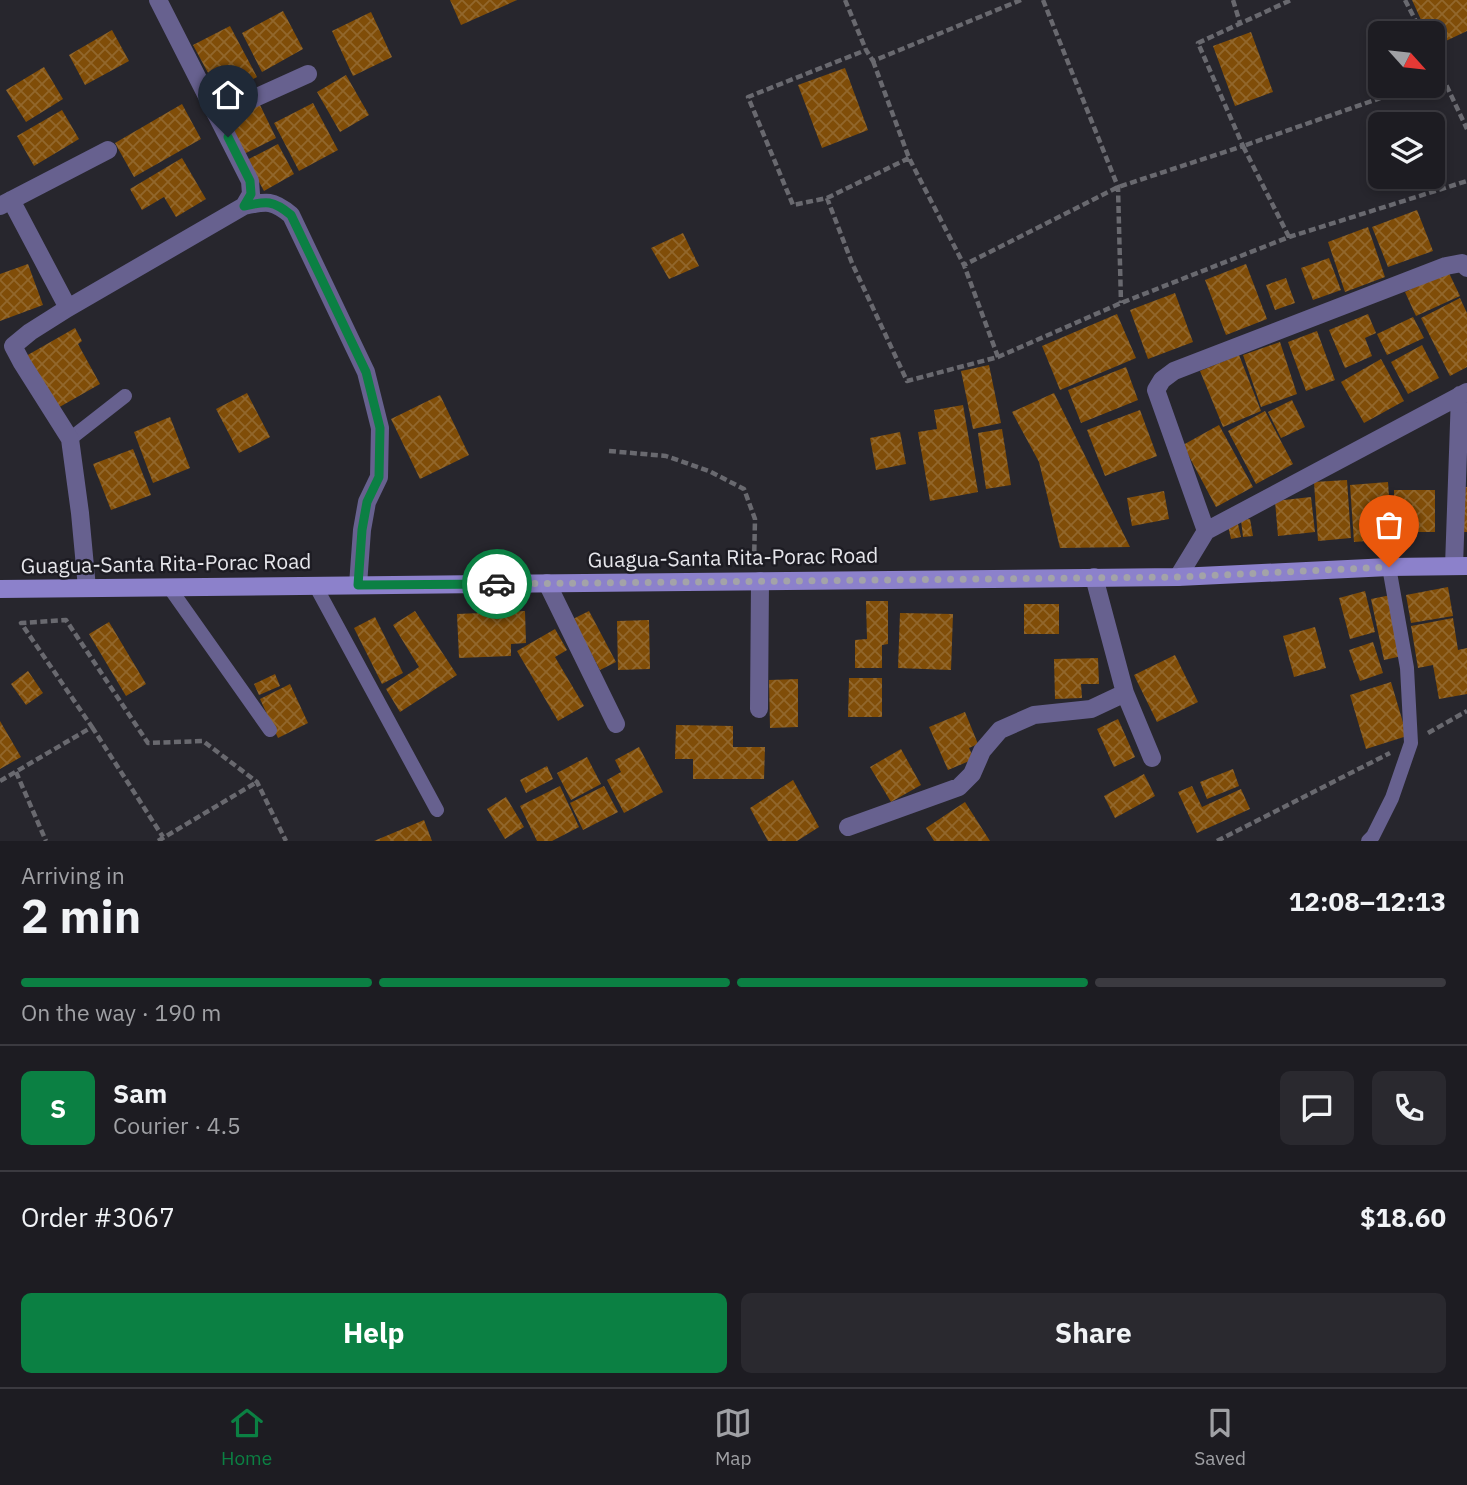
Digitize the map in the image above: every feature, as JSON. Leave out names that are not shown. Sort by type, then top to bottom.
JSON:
[{"type":"main road","name":"Guagua-Santa Rita-Porac Road","points":[[0,589],[1178,577],[1461,566]]},
{"type":"street","points":[[158,0],[250,181],[251,194],[244,206]]},
{"type":"street","points":[[217,115],[307,74]]},
{"type":"street","points":[[68,308],[6,203],[108,150]]},
{"type":"street","points":[[87,588],[70,439],[22,363],[7,350],[68,308],[244,206],[264,201],[281,207],[291,215],[366,372],[380,428],[379,477],[367,502],[358,585]]},
{"type":"street","points":[[1206,531],[1156,390],[1162,380],[1174,370],[1446,266],[1462,263],[1467,268]]},
{"type":"street","points":[[1178,577],[1206,531],[1463,394],[1461,566]]},
{"type":"street","points":[[1094,578],[1125,693],[1152,758]]},
{"type":"street","points":[[757,581],[760,709]]},
{"type":"street","points":[[547,583],[616,724]]},
{"type":"street","points":[[848,827],[959,788],[972,774],[982,751],[1000,730],[1034,715],[1091,709],[1125,693]]},
{"type":"lane","points":[[70,439],[125,396]]},
{"type":"lane","points":[[1368,841],[1392,798],[1411,743],[1407,668],[1389,567]]},
{"type":"lane","points":[[315,585],[436,810]]},
{"type":"lane","points":[[169,587],[270,730]]},
{"type":"path","points":[[845,0],[873,61],[909,158],[964,265],[998,356]]},
{"type":"path","points":[[873,61],[1021,0]]},
{"type":"path","points":[[1043,0],[1118,187],[1121,303]]},
{"type":"path","points":[[1233,0],[1240,23]]},
{"type":"path","points":[[1289,237],[1243,146],[1198,43],[1291,0]]},
{"type":"path","points":[[1405,0],[1416,21]]},
{"type":"path","points":[[866,50],[748,97],[793,205],[827,198],[909,158]]},
{"type":"path","points":[[1446,83],[1467,129]]},
{"type":"path","points":[[964,265],[1118,187],[1381,98]]},
{"type":"path","points":[[827,198],[852,263],[907,381],[998,356],[1121,303],[1289,237],[1467,181]]},
{"type":"path","points":[[609,452],[666,456],[709,471],[744,489],[755,519],[757,581]]},
{"type":"path","points":[[163,837],[21,623],[66,621],[148,743],[202,741],[257,782],[286,841]]},
{"type":"path","points":[[1217,841],[1411,743],[1467,711]]},
{"type":"path","points":[[0,781],[92,727]]},
{"type":"path","points":[[16,772],[46,841]]},
{"type":"path","points":[[158,841],[257,782]]},
{"type":"building","points":[[450,0],[517,0],[461,25]]},
{"type":"building","points":[[1412,0],[1467,0],[1467,31],[1446,41],[1446,21],[1422,21]]},
{"type":"building","points":[[283,11],[303,49],[262,72],[242,33]]},
{"type":"building","points":[[371,12],[392,57],[353,76],[332,31]]},
{"type":"building","points":[[230,26],[257,77],[221,97],[193,45]]},
{"type":"building","points":[[112,30],[129,61],[85,85],[69,55]]},
{"type":"building","points":[[1251,32],[1273,92],[1235,106],[1213,46]]},
{"type":"building","points":[[44,67],[63,99],[26,122],[6,90]]},
{"type":"building","points":[[845,68],[868,130],[822,148],[798,85]]},
{"type":"building","points":[[346,75],[369,115],[340,132],[317,92]]},
{"type":"building","points":[[259,103],[276,138],[242,155],[224,121]]},
{"type":"building","points":[[313,103],[338,150],[299,171],[274,123]]},
{"type":"building","points":[[182,104],[201,139],[134,177],[115,143]]},
{"type":"building","points":[[62,110],[79,139],[34,166],[17,136]]},
{"type":"building","points":[[278,144],[294,174],[264,191],[247,160]]},
{"type":"building","points":[[182,158],[206,199],[176,217],[164,197],[142,210],[130,189]]},
{"type":"building","points":[[1417,210],[1433,251],[1388,267],[1372,227]]},
{"type":"building","points":[[1368,227],[1385,277],[1345,292],[1328,242]]},
{"type":"building","points":[[683,233],[699,266],[669,279],[651,248]]},
{"type":"building","points":[[1329,258],[1341,290],[1313,300],[1301,268]]},
{"type":"building","points":[[28,264],[43,305],[0,321],[0,274]]},
{"type":"building","points":[[1246,264],[1267,319],[1226,335],[1205,280]]},
{"type":"building","points":[[1448,271],[1460,296],[1416,316],[1405,292]]},
{"type":"building","points":[[1286,278],[1295,303],[1275,310],[1266,285]]},
{"type":"building","points":[[1175,293],[1193,342],[1148,359],[1130,310]]},
{"type":"building","points":[[1460,298],[1467,313],[1467,367],[1450,376],[1421,318]]},
{"type":"building","points":[[1117,314],[1136,358],[1060,390],[1042,346]]},
{"type":"building","points":[[1368,314],[1376,333],[1365,338],[1372,356],[1345,368],[1329,330]]},
{"type":"building","points":[[1413,317],[1424,338],[1387,355],[1377,334]]},
{"type":"building","points":[[75,328],[82,341],[78,344],[100,384],[56,409],[26,356]]},
{"type":"building","points":[[1317,331],[1335,380],[1306,391],[1288,342]]},
{"type":"building","points":[[1280,342],[1297,394],[1261,407],[1243,355]]},
{"type":"building","points":[[1422,345],[1439,378],[1408,394],[1391,362]]},
{"type":"building","points":[[1239,355],[1261,411],[1223,427],[1200,371]]},
{"type":"building","points":[[1381,359],[1404,401],[1364,423],[1341,382]]},
{"type":"building","points":[[989,365],[1001,423],[973,429],[961,371]]},
{"type":"building","points":[[1126,367],[1138,400],[1081,423],[1068,390]]},
{"type":"building","points":[[247,393],[270,437],[239,453],[216,409]]},
{"type":"building","points":[[1054,393],[1130,547],[1060,548],[1039,462],[1012,412]]},
{"type":"building","points":[[440,395],[469,455],[420,479],[391,419]]},
{"type":"building","points":[[1292,400],[1305,427],[1281,438],[1268,412]]},
{"type":"building","points":[[963,405],[978,492],[930,501],[918,432],[937,429],[934,410]]},
{"type":"building","points":[[1140,410],[1157,456],[1105,476],[1087,430]]},
{"type":"building","points":[[1265,411],[1293,464],[1256,484],[1228,431]]},
{"type":"building","points":[[170,417],[190,468],[153,483],[134,432]]},
{"type":"building","points":[[1219,425],[1253,487],[1216,507],[1183,445]]},
{"type":"building","points":[[1002,429],[1011,485],[986,489],[978,433]]},
{"type":"building","points":[[900,432],[906,464],[876,470],[870,438]]},
{"type":"building","points":[[133,449],[151,495],[111,510],[93,464]]},
{"type":"building","points":[[1347,480],[1351,538],[1318,541],[1314,482]]},
{"type":"building","points":[[1388,482],[1392,539],[1354,542],[1350,485]]},
{"type":"building","points":[[1462,487],[1467,487],[1467,532],[1463,532]]},
{"type":"building","points":[[1394,490],[1435,490],[1435,532],[1394,532]]},
{"type":"building","points":[[1164,491],[1169,519],[1132,526],[1127,498]]},
{"type":"building","points":[[1311,497],[1315,532],[1278,536],[1275,501]]},
{"type":"building","points":[[1250,519],[1253,536],[1243,537],[1241,520]]},
{"type":"building","points":[[1238,524],[1241,537],[1231,539],[1228,526]]},
{"type":"building","points":[[1448,587],[1453,616],[1411,623],[1406,595]]},
{"type":"building","points":[[1365,591],[1375,632],[1350,639],[1339,598]]},
{"type":"building","points":[[1391,595],[1402,656],[1384,660],[1371,599]]},
{"type":"building","points":[[866,601],[888,601],[888,644],[882,645],[882,668],[855,668],[855,640],[867,639]]},
{"type":"building","points":[[1024,604],[1059,604],[1059,634],[1024,634]]},
{"type":"building","points":[[415,611],[457,675],[400,712],[386,689],[419,667],[393,625]]},
{"type":"building","points":[[525,611],[526,643],[511,644],[511,656],[459,658],[457,614]]},
{"type":"building","points":[[589,611],[616,662],[600,670],[573,619]]},
{"type":"building","points":[[900,613],[953,614],[951,670],[898,668]]},
{"type":"building","points":[[375,617],[403,673],[382,684],[354,628]]},
{"type":"building","points":[[1453,618],[1458,650],[1467,648],[1467,694],[1439,699],[1433,665],[1418,668],[1411,626]]},
{"type":"building","points":[[649,620],[650,669],[618,670],[617,621]]},
{"type":"building","points":[[109,622],[146,684],[126,696],[89,634]]},
{"type":"building","points":[[1315,627],[1326,668],[1294,677],[1283,636]]},
{"type":"building","points":[[555,629],[567,650],[555,657],[584,706],[558,721],[517,651]]},
{"type":"building","points":[[1373,642],[1383,673],[1360,681],[1349,650]]},
{"type":"building","points":[[1175,655],[1198,702],[1157,722],[1134,675]]},
{"type":"building","points":[[1098,658],[1099,684],[1081,684],[1082,698],[1055,699],[1054,659]]},
{"type":"building","points":[[28,671],[43,693],[26,705],[11,684]]},
{"type":"building","points":[[275,674],[280,686],[259,695],[254,684]]},
{"type":"building","points":[[849,678],[882,678],[882,717],[848,717]]},
{"type":"building","points":[[798,679],[798,727],[770,728],[769,680]]},
{"type":"building","points":[[1391,682],[1407,736],[1366,749],[1350,695]]},
{"type":"building","points":[[290,684],[308,723],[278,738],[260,699]]},
{"type":"building","points":[[965,712],[978,744],[969,748],[974,759],[948,770],[929,727]]},
{"type":"building","points":[[1118,719],[1135,757],[1114,767],[1097,729]]},
{"type":"building","points":[[0,721],[21,757],[0,769]]},
{"type":"building","points":[[676,725],[733,726],[733,747],[765,747],[764,779],[693,779],[693,759],[675,759]]},
{"type":"building","points":[[639,747],[663,792],[624,813],[607,780],[621,772],[615,760]]},
{"type":"building","points":[[901,749],[921,785],[891,802],[870,767]]},
{"type":"building","points":[[587,757],[601,784],[571,800],[557,773]]},
{"type":"building","points":[[547,766],[553,779],[526,793],[520,780]]},
{"type":"building","points":[[1233,769],[1239,786],[1207,799],[1200,782]]},
{"type":"building","points":[[1144,774],[1155,796],[1115,818],[1104,796]]},
{"type":"building","points":[[793,780],[819,827],[797,841],[768,841],[750,808]]},
{"type":"building","points":[[560,786],[579,827],[552,841],[537,841],[520,806]]},
{"type":"building","points":[[604,786],[618,812],[583,830],[570,803]]},
{"type":"building","points":[[1192,786],[1202,807],[1241,789],[1250,809],[1197,833],[1178,792]]},
{"type":"building","points":[[506,797],[524,827],[505,839],[487,809]]},
{"type":"building","points":[[965,802],[990,841],[934,841],[926,828]]},
{"type":"building","points":[[424,820],[432,841],[374,841]]},
{"type":"way so far","points":[[497,584],[1178,577],[1389,567]]},
{"type":"route","points":[[228,137],[250,181],[251,194],[244,206],[264,201],[281,207],[291,215],[366,372],[380,428],[379,477],[367,502],[358,585],[497,584]]}]
